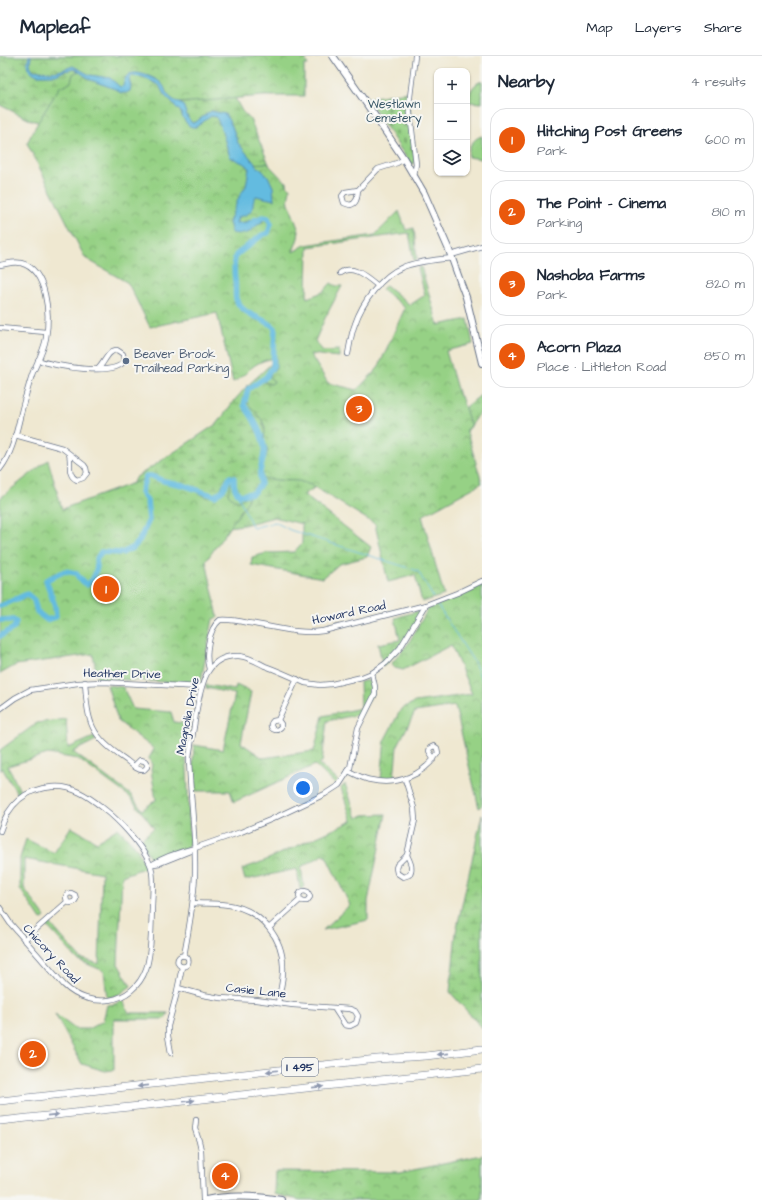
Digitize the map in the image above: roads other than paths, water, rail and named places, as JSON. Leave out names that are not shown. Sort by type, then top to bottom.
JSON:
[{"type":"highway","name":"I 495","points":[[0,1101],[377,1059],[482,1050]]},
{"type":"highway","name":"I 495","points":[[0,1122],[35,1117],[482,1070]]},
{"type":"main road","points":[[333,56],[404,159],[424,193],[466,297],[482,363]]},
{"type":"main road","points":[[206,1200],[237,1196],[281,1200]]},
{"type":"street","points":[[414,176],[416,164],[409,105],[415,56]]},
{"type":"street","points":[[358,190],[378,169],[398,163],[404,159]]},
{"type":"street","points":[[348,354],[353,330],[363,306],[378,286],[392,273],[402,267],[451,257],[482,246]]},
{"type":"street","points":[[0,265],[18,263],[29,266],[34,271],[41,283],[46,299],[47,315],[44,344],[32,375],[9,455],[0,469]]},
{"type":"street","points":[[340,273],[345,270],[357,272],[370,279],[378,286]]},
{"type":"street","points":[[0,328],[46,332]]},
{"type":"street","points":[[38,360],[48,364],[61,366],[98,369],[114,368],[121,365],[125,359],[123,354],[118,350],[111,352],[98,369]]},
{"type":"street","points":[[15,435],[60,448],[69,454],[86,468],[86,474],[83,478],[76,479],[70,473],[69,454]]},
{"type":"street","name":"Howard Road","points":[[209,669],[207,657],[208,644],[212,630],[220,620],[243,622],[297,631],[315,632],[426,605],[482,581]]},
{"type":"street","name":"Magnolia Drive","points":[[171,1052],[168,1026],[182,967],[188,963],[188,959],[184,956],[193,903],[195,874],[190,758],[201,687],[205,676],[209,669],[224,658],[239,656],[253,660],[313,685],[326,685],[362,677],[372,673],[386,663],[400,648],[426,605]]},
{"type":"street","points":[[151,865],[185,854],[195,848],[256,826],[325,794],[339,785],[351,763],[358,728],[375,694],[372,673]]},
{"type":"street","points":[[278,720],[297,679]]},
{"type":"street","points":[[86,682],[87,709],[99,738],[107,746],[134,766]]},
{"type":"street","name":"Heather Drive","points":[[0,709],[30,690],[86,682],[201,687]]},
{"type":"street","points":[[348,771],[368,780],[393,782],[405,779],[423,770],[434,759]]},
{"type":"street","points":[[405,779],[415,815],[407,855],[396,867],[397,873],[403,877],[408,876],[412,871],[407,855]]},
{"type":"street","name":"Chicory Road","points":[[0,831],[4,819],[11,807],[19,799],[24,795],[47,787],[71,788],[86,795],[118,821],[137,843],[151,865],[153,885],[149,962],[147,968],[141,980],[136,985],[126,994],[114,999],[100,1001],[87,999],[74,994],[64,986],[24,940],[0,908]]},
{"type":"street","points":[[269,928],[300,900]]},
{"type":"street","points":[[24,940],[67,902]]},
{"type":"street","points":[[193,903],[228,905],[241,908],[253,914],[269,928],[276,939],[283,959],[283,973],[278,1003]]},
{"type":"street","name":"Casie Lane","points":[[178,988],[214,997],[256,1000],[278,1003],[334,1008],[353,1010],[358,1016],[356,1023],[352,1026],[345,1025],[334,1008]]},
{"type":"street","points":[[196,1120],[195,1129],[201,1150],[203,1200]]},
{"type":"water","points":[[29,56],[31,56],[30,65],[33,70],[53,72],[73,66],[90,75],[110,78],[120,87],[123,86],[127,76],[131,73],[151,77],[162,84],[166,92],[172,98],[183,105],[188,118],[192,123],[196,122],[211,111],[225,114],[232,126],[238,143],[257,166],[268,176],[273,187],[274,200],[256,196],[251,211],[238,217],[236,223],[246,222],[259,216],[263,221],[247,233],[232,233],[229,222],[239,197],[246,186],[249,169],[247,165],[230,157],[216,117],[211,116],[196,127],[192,127],[188,125],[180,111],[164,95],[159,85],[143,77],[131,76],[129,80],[131,86],[130,91],[121,93],[115,89],[91,80],[75,69],[64,71],[56,75],[37,75],[30,71],[27,63]]},
{"type":"waterway","points":[[0,606],[27,594],[34,600],[37,612],[47,620],[56,617],[55,606],[46,580],[65,571],[76,573],[87,585],[93,579],[97,567],[96,560],[101,552],[122,553],[134,547],[139,541],[149,520],[147,501],[141,492],[146,476],[183,485],[215,496],[223,490],[230,477],[234,478],[235,488],[240,495],[253,493],[261,484],[260,472],[264,454],[263,442],[255,422],[244,405],[248,389],[266,377],[273,366],[275,328],[266,321],[248,313],[239,305],[236,299],[234,268],[236,255],[262,235],[268,233],[271,224],[268,218],[263,217],[254,220]]},
{"type":"waterway","points":[[236,491],[253,528],[275,522],[290,530],[418,571],[433,597]]},
{"type":"waterway","points":[[438,606],[474,662],[482,681]]},
{"type":"waterway","points":[[0,620],[13,620],[16,622],[14,628],[0,636]]},
{"type":"place","name":"Beaver Brook Trailhead Parking","points":[[126,361]]},
{"type":"place","name":"Nashoba Farms","points":[[359,409]]},
{"type":"place","name":"Hitching Post Greens","points":[[106,589]]},
{"type":"place","name":"The Point - Cinema","points":[[33,1054]]},
{"type":"place","name":"Acorn Plaza","points":[[225,1176]]},
{"type":"park label","name":"Westlawn Cemetery","points":[[394,111]]}]
